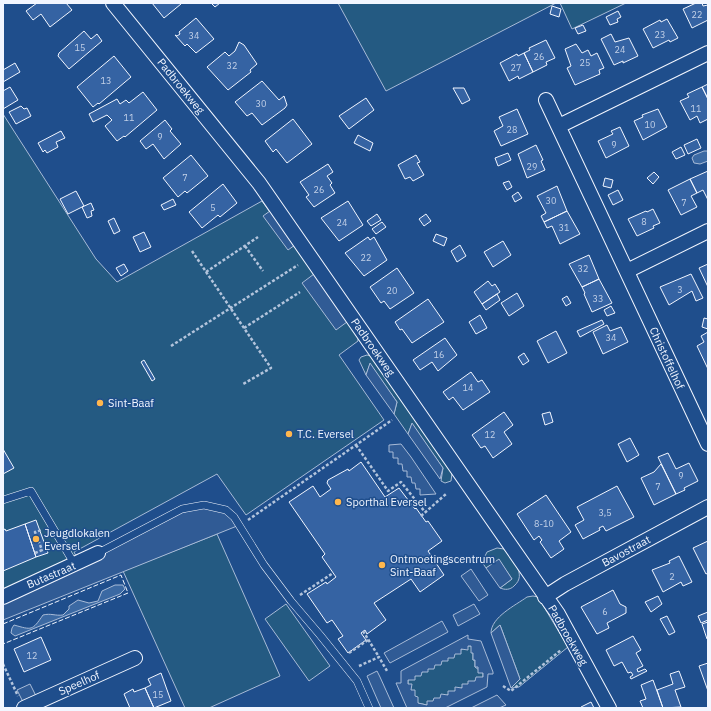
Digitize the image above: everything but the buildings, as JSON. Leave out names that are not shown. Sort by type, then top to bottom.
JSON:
[{"type":"street","name":"Padbroekweg","points":[[113,3],[259,183],[558,614],[609,708]]},
{"type":"street","points":[[559,126],[708,53]]},
{"type":"street","name":"Christoffelhof","points":[[546,100],[708,444]]},
{"type":"street","points":[[627,271],[708,231]]},
{"type":"street","name":"Bavostraat","points":[[545,596],[564,584],[708,507]]},
{"type":"street","name":"Butastraat","points":[[3,597],[32,582],[75,565],[98,553]]},
{"type":"street","name":"Speelhof","points":[[24,708],[135,658]]},
{"type":"lane","points":[[3,500],[31,491],[75,565]]},
{"type":"lane","points":[[98,553],[168,515],[194,506],[204,505],[226,510],[234,517],[264,565],[291,601],[357,681],[369,708]]},
{"type":"path","points":[[206,272],[258,237]]},
{"type":"path","points":[[245,246],[263,271]]},
{"type":"path","points":[[192,251],[271,368],[243,384]]},
{"type":"path","points":[[171,346],[310,257]]},
{"type":"path","points":[[244,328],[300,292]]},
{"type":"path","points":[[239,526],[392,420]]},
{"type":"path","points":[[356,445],[388,491],[401,482],[425,512]]},
{"type":"path","points":[[421,516],[446,494]]},
{"type":"path","points":[[35,553],[42,550],[37,537]]},
{"type":"path","points":[[291,601],[333,573]]},
{"type":"path","points":[[363,632],[387,671]]},
{"type":"path","points":[[340,660],[368,640]]},
{"type":"path","points":[[503,686],[512,691],[566,646],[574,643]]},
{"type":"path","points":[[349,670],[379,657]]},
{"type":"path","points":[[3,664],[24,708]]},
{"type":"shaded area","points":[[338,3],[556,3],[386,91]]},
{"type":"shaded area","points":[[560,3],[626,3],[572,29]]},
{"type":"shaded area","points":[[3,114],[96,259],[117,282],[262,201],[358,336],[358,341],[339,355],[384,420],[246,515],[217,474],[74,552],[78,560],[3,591]]},
{"type":"shaded area","points":[[708,151],[708,161],[700,164],[694,163],[692,158],[694,155]]},
{"type":"shaded area","points":[[270,211],[295,245],[288,250],[263,216]]},
{"type":"shaded area","points":[[314,274],[347,322],[336,330],[302,283]]},
{"type":"shaded area","points":[[367,355],[371,356],[452,473],[451,481],[445,483],[441,481],[443,468],[412,424],[408,434],[394,414],[397,402],[370,364],[366,375],[359,360],[361,357]]},
{"type":"shaded area","points":[[370,363],[397,402],[394,414],[366,375]]},
{"type":"shaded area","points":[[412,423],[443,468],[440,479],[408,434]]},
{"type":"shaded area","points":[[401,444],[436,494],[420,495],[420,489],[416,489],[415,483],[412,483],[411,477],[407,477],[407,471],[403,471],[402,464],[398,464],[398,458],[393,458],[393,452],[389,452],[389,445]]},
{"type":"shaded area","points":[[206,507],[227,513],[237,526],[3,620],[3,599],[180,513]]},
{"type":"shaded area","points":[[217,534],[280,676],[209,708],[185,708],[123,571]]},
{"type":"shaded area","points":[[497,548],[504,549],[514,562],[519,572],[518,581],[509,589],[500,588],[512,579],[499,560],[486,568],[482,562],[487,552]]},
{"type":"shaded area","points":[[499,559],[512,579],[500,588],[486,568]]},
{"type":"shaded area","points":[[471,569],[488,595],[479,601],[461,576]]},
{"type":"shaded area","points":[[115,585],[123,585],[125,589],[120,594],[15,636],[11,633],[14,625],[31,628],[34,627],[43,615],[63,615],[69,609],[69,606],[78,600],[89,603],[98,601],[102,591]]},
{"type":"shaded area","points":[[527,597],[538,597],[568,647],[519,687],[511,688],[520,679],[500,625],[491,633],[492,627],[499,617],[505,612]]},
{"type":"shaded area","points":[[286,604],[330,666],[309,681],[265,619]]},
{"type":"shaded area","points":[[474,604],[480,614],[458,626],[453,615]]},
{"type":"shaded area","points":[[442,621],[448,632],[390,663],[384,653]]},
{"type":"shaded area","points":[[500,625],[520,679],[511,688],[491,633]]},
{"type":"shaded area","points":[[468,635],[468,639],[481,641],[493,674],[488,674],[487,687],[445,708],[407,708],[396,683],[401,683],[401,671]],"holes":[[[468,646],[471,646],[471,653],[473,653],[475,667],[478,667],[478,673],[483,673],[483,677],[476,677],[475,681],[468,681],[468,684],[462,684],[462,688],[455,687],[455,691],[448,691],[448,695],[441,694],[440,698],[434,698],[433,701],[427,701],[427,705],[418,703],[418,697],[415,696],[415,690],[411,690],[412,684],[408,684],[408,680],[415,680],[415,676],[421,676],[422,672],[428,672],[428,669],[434,669],[435,665],[441,665],[442,661],[448,661],[448,658],[454,658],[455,654],[461,654],[461,649],[468,650]]]},
{"type":"shaded area","points":[[468,646],[471,646],[473,660],[475,660],[475,667],[483,673],[483,677],[427,705],[417,703],[408,684],[408,680]]},
{"type":"shaded area","points":[[377,671],[394,708],[381,708],[367,676]]},
{"type":"shaded area","points":[[30,684],[36,696],[23,702],[17,690]]},
{"type":"shaded area","points":[[497,695],[506,705],[499,708],[471,708]]},
{"type":"fence","points":[[3,624],[121,575],[128,593],[3,644]]},
{"type":"place","name":"Sint-Baaf","points":[[100,403]]},
{"type":"place","name":"T.C. Eversel","points":[[289,434]]},
{"type":"place","name":"Sporthal Eversel","points":[[338,502]]},
{"type":"place","name":"Jeugdlokalen Eversel","points":[[36,539]]},
{"type":"place","name":"Ontmoetingscentrum Sint-Baaf","points":[[382,565]]}]
